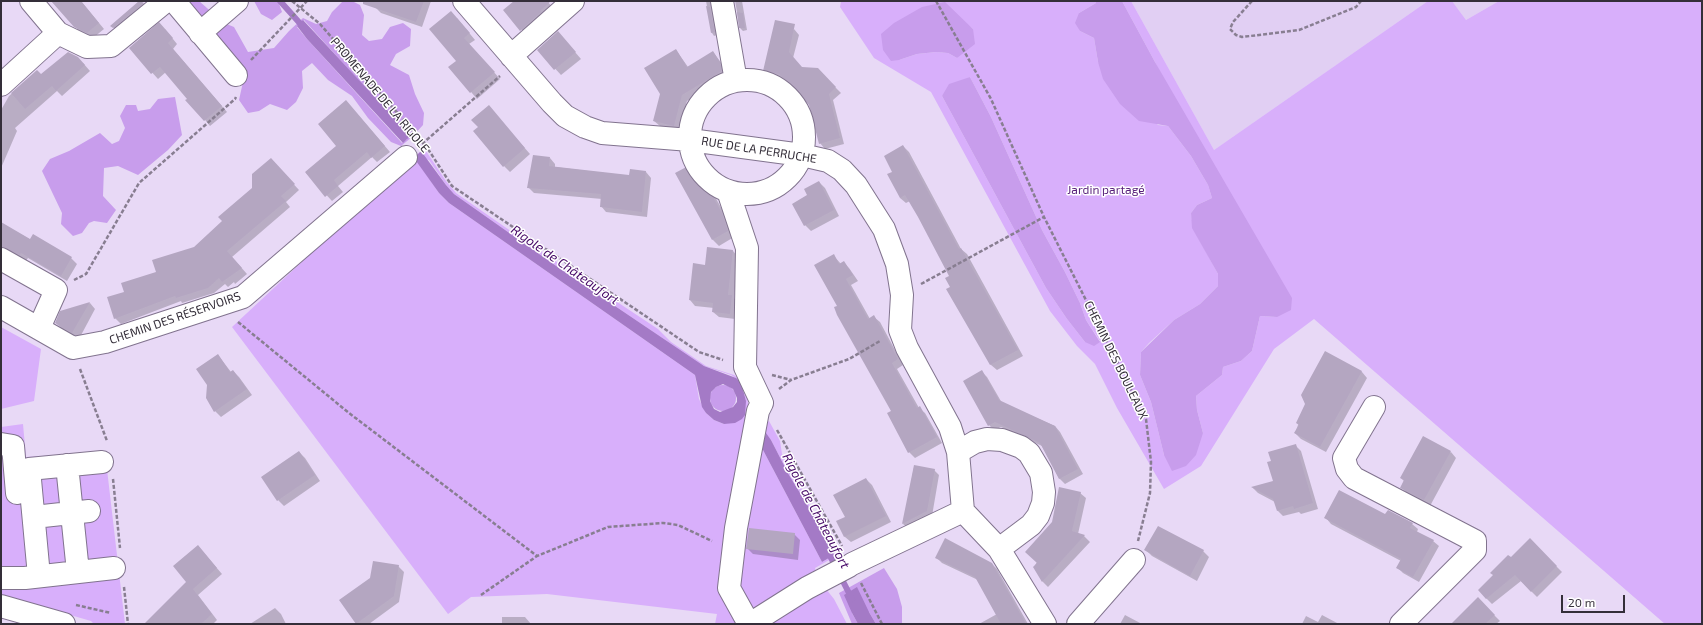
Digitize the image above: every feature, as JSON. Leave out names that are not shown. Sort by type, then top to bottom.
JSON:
[{"type":"street","points":[[31,1],[58,33],[87,48],[111,46],[166,1]]},
{"type":"street","points":[[174,1],[236,75]]},
{"type":"street","points":[[200,33],[237,1]]},
{"type":"street","name":"RUE DE LA PERRUCHE","points":[[464,1],[552,103],[565,116],[585,127],[602,133],[690,140],[802,155],[828,161],[842,170],[856,185],[884,229],[897,264],[902,295],[900,330],[907,348],[950,427],[958,452],[962,511]]},
{"type":"street","points":[[514,59],[573,1]]},
{"type":"street","points":[[722,1],[736,81]]},
{"type":"street","points":[[1,84],[58,33]]},
{"type":"street","points":[[690,140],[692,124],[698,109],[708,96],[721,86],[736,81],[753,80],[769,85],[784,93],[795,106],[802,121],[804,138],[802,155],[789,177],[778,186],[754,194],[740,194],[728,191]]},
{"type":"street","name":"RUE DE LA PERRUCHE","points":[[690,140],[693,156],[701,171],[713,183],[728,191]]},
{"type":"street","name":"CHEMIN DES RÉSERVOIRS","points":[[1,307],[73,348],[105,342],[243,297],[417,148]]},
{"type":"street","points":[[728,191],[747,248],[745,367],[760,407],[736,528],[729,588],[750,624],[850,565],[962,511],[1000,549],[1045,624]]},
{"type":"street","points":[[1,259],[56,290],[39,328]]},
{"type":"street","points":[[1374,407],[1344,458],[1347,469],[1354,478],[1475,541],[1475,550],[1401,624]]},
{"type":"street","points":[[958,452],[975,442],[995,438],[1021,447],[1029,453],[1041,473],[1044,492],[1043,504],[1038,516],[1030,525],[1000,549]]},
{"type":"street","points":[[1,444],[13,446],[8,469],[32,577]]},
{"type":"street","points":[[32,577],[34,517],[29,469],[102,462]]},
{"type":"street","points":[[67,465],[80,512],[78,572]]},
{"type":"street","points":[[34,517],[80,512]]},
{"type":"street","points":[[1078,624],[1134,560]]},
{"type":"street","points":[[1,578],[32,577],[114,568]]},
{"type":"street","points":[[1,606],[64,624]]},
{"type":"path","name":"PROMENADE DE LA RIGOLE","points":[[292,1],[320,24],[397,111],[417,148],[452,186],[699,352],[745,367]]},
{"type":"path","points":[[56,290],[86,274],[139,182],[236,99],[236,75],[307,1]]},
{"type":"path","name":"CHEMIN DES BOULEAUX","points":[[936,1],[991,99],[1044,217],[1146,419],[1151,462],[1150,493],[1134,560]]},
{"type":"path","points":[[1252,1],[1233,22],[1230,29],[1236,35],[1242,37],[1299,30],[1356,7],[1361,1]]},
{"type":"path","points":[[417,148],[514,59]]},
{"type":"path","points":[[902,295],[1044,217]]},
{"type":"path","points":[[217,305],[349,413],[537,556]]},
{"type":"path","points":[[882,624],[760,407],[791,380],[849,359],[900,330]]},
{"type":"path","points":[[481,595],[537,556],[608,527],[663,523],[678,525],[700,534],[733,553]]},
{"type":"shaded area","points":[[188,1],[199,1],[224,23],[234,27],[248,52],[274,48],[303,18],[316,24],[327,21],[332,12],[343,1],[352,1],[360,5],[364,15],[362,35],[369,41],[382,39],[390,27],[403,23],[411,29],[410,46],[396,54],[390,65],[409,75],[415,94],[424,113],[423,125],[401,146],[391,142],[368,118],[352,96],[328,80],[312,63],[302,71],[303,88],[296,102],[287,110],[270,104],[259,111],[248,113],[239,100],[243,82]],"holes":[[[304,20],[379,103],[407,139],[402,143],[297,27]]]},
{"type":"shaded area","points":[[254,1],[278,1],[282,12],[272,20],[261,14]]},
{"type":"shaded area","points":[[1096,1],[1122,1],[1155,62],[1292,298],[1291,310],[1277,317],[1260,316],[1252,351],[1241,361],[1223,367],[1222,375],[1196,396],[1197,410],[1203,433],[1196,455],[1186,466],[1172,471],[1164,455],[1151,402],[1140,375],[1141,352],[1174,320],[1200,304],[1218,286],[1218,274],[1192,228],[1191,213],[1197,205],[1212,198],[1208,185],[1191,156],[1168,126],[1139,121],[1120,104],[1103,79],[1098,62],[1094,38],[1080,31],[1075,23],[1079,13],[1096,3]]},
{"type":"shaded area","points":[[1131,1],[1428,1],[1214,150]]},
{"type":"shaded area","points":[[1452,1],[1499,1],[1466,20]]},
{"type":"shaded area","points":[[945,2],[973,29],[975,44],[957,58],[948,53],[936,52],[917,54],[891,61],[883,50],[881,34],[894,23],[922,7]]},
{"type":"shaded area","points":[[303,20],[411,136],[403,143],[307,39],[297,26]]},
{"type":"shaded area","points":[[970,77],[991,117],[1042,230],[1080,303],[1086,320],[1100,342],[1094,346],[1085,342],[1046,288],[942,96],[949,84]]},
{"type":"shaded area","points":[[175,97],[182,135],[168,150],[138,175],[118,166],[104,168],[103,196],[116,210],[107,223],[94,221],[89,223],[82,233],[73,236],[61,224],[62,213],[42,171],[50,159],[69,151],[100,133],[112,144],[119,141],[125,128],[120,116],[126,105],[136,105],[138,111],[150,109],[158,99]]},
{"type":"shaded area","points":[[421,151],[454,194],[569,275],[704,366],[736,378],[741,382],[746,401],[745,415],[742,419],[735,423],[724,424],[714,420],[702,407],[695,375],[449,203],[439,193],[414,158]],"holes":[[[723,384],[733,389],[737,398],[737,402],[733,407],[720,412],[714,409],[710,401],[711,392],[716,387]]]},
{"type":"shaded area","points":[[723,385],[732,389],[736,398],[732,407],[723,411],[714,407],[710,398],[714,389]]},
{"type":"shaded area","points":[[766,433],[789,475],[819,524],[834,555],[822,562],[763,450],[762,447]]},
{"type":"shaded area","points":[[884,568],[897,589],[902,607],[902,624],[876,624],[869,612],[852,613],[858,624],[852,624],[839,593]]},
{"type":"shaded area","points":[[857,587],[876,624],[858,624],[852,613],[844,595]]},
{"type":"green space","name":"Jardin partagé","points":[[841,1],[1096,1],[1096,3],[1079,13],[1080,31],[1094,38],[1098,62],[1158,125],[1168,126],[1191,156],[1208,185],[1212,198],[1197,205],[1191,213],[1193,228],[1218,274],[1218,286],[1200,304],[1174,320],[1141,352],[1140,375],[1151,402],[1164,455],[1203,433],[1197,410],[1196,396],[1222,375],[1223,367],[1241,361],[1252,351],[1260,316],[1277,317],[1155,62],[1122,1],[1131,1],[1214,150],[1428,1],[1452,1],[1466,20],[1499,1],[1702,1],[1702,624],[1665,624],[1314,319],[1274,349],[1201,466],[1164,489],[1117,408],[1095,364],[1077,346],[1050,311],[931,92],[874,58],[840,7]],"holes":[[[962,20],[973,29],[957,58],[948,53],[936,52],[917,54],[899,60]],[[970,77],[991,117],[1042,230],[1080,303],[1086,320],[1100,341],[1085,342],[1046,288],[942,96]]]},
{"type":"green space","points":[[422,150],[426,151],[456,193],[528,243],[658,329],[671,342],[706,366],[734,375],[743,382],[747,393],[748,405],[742,438],[752,457],[765,423],[769,421],[780,441],[782,454],[811,509],[822,522],[831,538],[838,555],[815,568],[818,579],[834,599],[847,624],[715,624],[717,614],[547,594],[471,597],[448,614],[232,327]],"holes":[[[415,158],[429,160],[454,194],[569,275],[704,366],[731,375],[741,382],[746,401],[724,424],[714,420],[706,413],[699,399],[695,375],[449,203],[439,193]],[[765,433],[771,440],[789,475],[819,524],[834,555],[822,562],[763,450],[762,447]]]},
{"type":"green space","points":[[1,327],[41,349],[34,401],[1,409]]},
{"type":"green space","points":[[23,424],[26,457],[105,452],[125,624],[94,624],[91,621],[1,595],[1,427]]},
{"type":"building","points":[[51,1],[81,1],[99,23],[87,33],[74,27]]},
{"type":"building","points":[[139,1],[144,3],[113,28],[110,26]]},
{"type":"building","points":[[363,1],[424,1],[416,22],[363,4]]},
{"type":"building","points":[[514,1],[551,1],[520,31],[503,10]]},
{"type":"building","points":[[706,6],[710,7],[715,32],[711,33]]},
{"type":"building","points":[[451,11],[470,33],[464,38],[495,72],[470,93],[448,67],[456,61],[429,29]]},
{"type":"building","points":[[737,12],[743,13],[745,28],[739,28]]},
{"type":"building","points":[[775,20],[795,24],[789,52],[802,67],[818,68],[836,87],[829,94],[840,138],[819,144],[809,105],[779,74],[763,71]]},
{"type":"building","points":[[159,22],[173,38],[168,43],[222,106],[204,121],[185,100],[187,99],[160,67],[151,74],[129,48]]},
{"type":"building","points":[[558,31],[576,52],[554,70],[537,50]]},
{"type":"building","points":[[676,49],[687,67],[713,51],[720,62],[722,71],[682,95],[674,126],[653,121],[660,94],[644,68]]},
{"type":"building","points":[[68,52],[78,57],[85,65],[56,91],[52,86],[25,109],[11,93],[37,70],[41,74]]},
{"type":"building","points":[[346,100],[385,146],[371,158],[367,152],[334,180],[338,186],[325,197],[305,172],[336,146],[318,124]]},
{"type":"building","points":[[489,105],[525,148],[503,167],[473,131],[478,127],[471,120]]},
{"type":"building","points":[[903,145],[959,249],[961,248],[1018,350],[990,365],[946,289],[950,287],[945,278],[949,276],[918,217],[905,195],[900,198],[887,174],[892,172],[884,156]]},
{"type":"building","points":[[533,155],[550,157],[549,166],[629,175],[630,169],[646,171],[642,212],[600,207],[601,194],[527,188]]},
{"type":"building","points":[[271,158],[295,184],[281,196],[286,201],[227,251],[242,268],[222,282],[219,278],[208,288],[176,298],[175,296],[114,319],[107,297],[124,292],[121,283],[156,272],[152,260],[194,247],[222,221],[218,217],[252,188],[252,174]]},
{"type":"building","points":[[694,163],[722,213],[728,231],[712,240],[675,173]]},
{"type":"building","points":[[819,181],[834,210],[804,226],[792,204],[807,195],[804,189]]},
{"type":"building","points":[[1,222],[30,239],[33,234],[72,257],[61,276],[21,253],[20,255],[1,247]]},
{"type":"building","points":[[707,247],[733,250],[728,295],[732,295],[730,314],[712,312],[713,303],[689,300],[693,263],[705,265]]},
{"type":"building","points":[[834,254],[839,264],[844,261],[853,275],[846,279],[868,319],[874,315],[898,359],[892,363],[917,408],[920,406],[937,437],[908,453],[887,413],[891,411],[837,315],[834,307],[837,306],[814,265]]},
{"type":"building","points":[[90,302],[72,333],[55,323],[60,311]]},
{"type":"building","points":[[1325,351],[1362,371],[1320,447],[1294,433],[1299,425],[1296,423],[1305,404],[1301,395]]},
{"type":"building","points":[[218,354],[230,372],[233,370],[247,389],[214,412],[206,398],[207,385],[196,369]]},
{"type":"building","points":[[982,370],[999,400],[1055,426],[1078,469],[1059,479],[1040,443],[995,422],[988,426],[963,381]]},
{"type":"building","points":[[1423,436],[1451,451],[1424,500],[1400,488],[1404,480],[1400,478]]},
{"type":"building","points":[[1296,444],[1313,503],[1294,509],[1293,506],[1277,511],[1273,499],[1251,487],[1273,481],[1267,462],[1271,461],[1268,452]]},
{"type":"building","points":[[299,451],[315,475],[277,501],[261,477]]},
{"type":"building","points":[[914,465],[935,469],[927,511],[902,524]]},
{"type":"building","points":[[866,478],[886,516],[844,537],[836,521],[845,517],[833,495]]},
{"type":"building","points":[[1059,487],[1081,492],[1072,531],[1085,535],[1042,582],[1033,567],[1037,563],[1025,552],[1052,522]]},
{"type":"building","points":[[1339,490],[1385,514],[1388,510],[1413,523],[1410,528],[1434,540],[1413,577],[1396,568],[1401,559],[1324,518]]},
{"type":"building","points":[[1158,526],[1204,550],[1190,576],[1144,550]]},
{"type":"building","points":[[749,528],[795,533],[793,554],[746,549]]},
{"type":"building","points":[[945,538],[992,563],[1026,624],[1001,624],[975,577],[935,558]]},
{"type":"building","points":[[1530,538],[1557,566],[1531,592],[1515,575],[1486,599],[1478,590],[1493,575],[1490,573],[1508,555],[1511,557]]},
{"type":"building","points":[[198,545],[217,568],[193,589],[212,614],[201,624],[144,624],[186,582],[173,566]]},
{"type":"building","points":[[373,561],[399,565],[394,596],[356,624],[339,600],[370,578]]},
{"type":"building","points":[[1478,597],[1495,615],[1485,624],[1451,624]]},
{"type":"waterway","name":"Rigole de Châteaufort","points":[[280,1],[305,29]]},
{"type":"waterway","name":"Rigole de Châteaufort","points":[[827,550],[852,599]]}]
